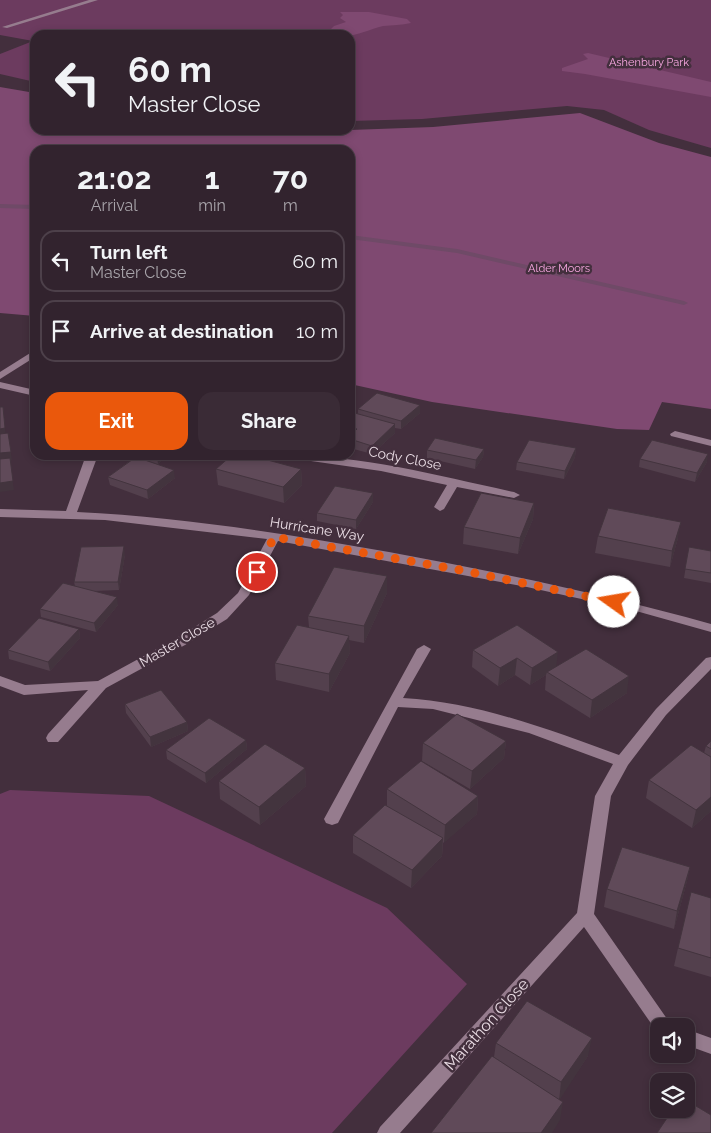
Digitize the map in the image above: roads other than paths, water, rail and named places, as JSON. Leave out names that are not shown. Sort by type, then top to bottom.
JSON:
[{"type":"street","points":[[5,28],[95,0]]},
{"type":"street","points":[[0,376],[30,356]]},
{"type":"street","points":[[0,385],[30,392]]},
{"type":"street","points":[[675,434],[711,443]]},
{"type":"street","points":[[70,515],[90,460]]},
{"type":"street","name":"Cody Close","points":[[325,460],[382,468],[514,495]]},
{"type":"street","name":"Cody Close","points":[[440,507],[454,483]]},
{"type":"street","name":"Hurricane Way","points":[[0,513],[70,515],[224,528],[552,588],[711,628]]},
{"type":"street","name":"Master Close","points":[[53,738],[101,685],[180,642],[222,616],[243,595],[274,537]]},
{"type":"street","points":[[332,819],[424,649]]},
{"type":"street","points":[[657,1018],[585,915],[603,796],[622,762],[661,712],[711,661]]},
{"type":"street","name":"Master Close","points":[[0,682],[24,690],[101,685]]},
{"type":"street","points":[[394,702],[433,704],[533,729],[622,762]]},
{"type":"street","name":"Marathon Close","points":[[387,1133],[585,915]]},
{"type":"street","points":[[695,1040],[711,1046]]},
{"type":"waterway","points":[[0,206],[30,207]]},
{"type":"waterway","points":[[355,238],[457,251],[684,303]]},
{"type":"park label","name":"Ashenbury Park","points":[[649,62]]},
{"type":"park label","name":"Alder Moors","points":[[559,268]]}]
